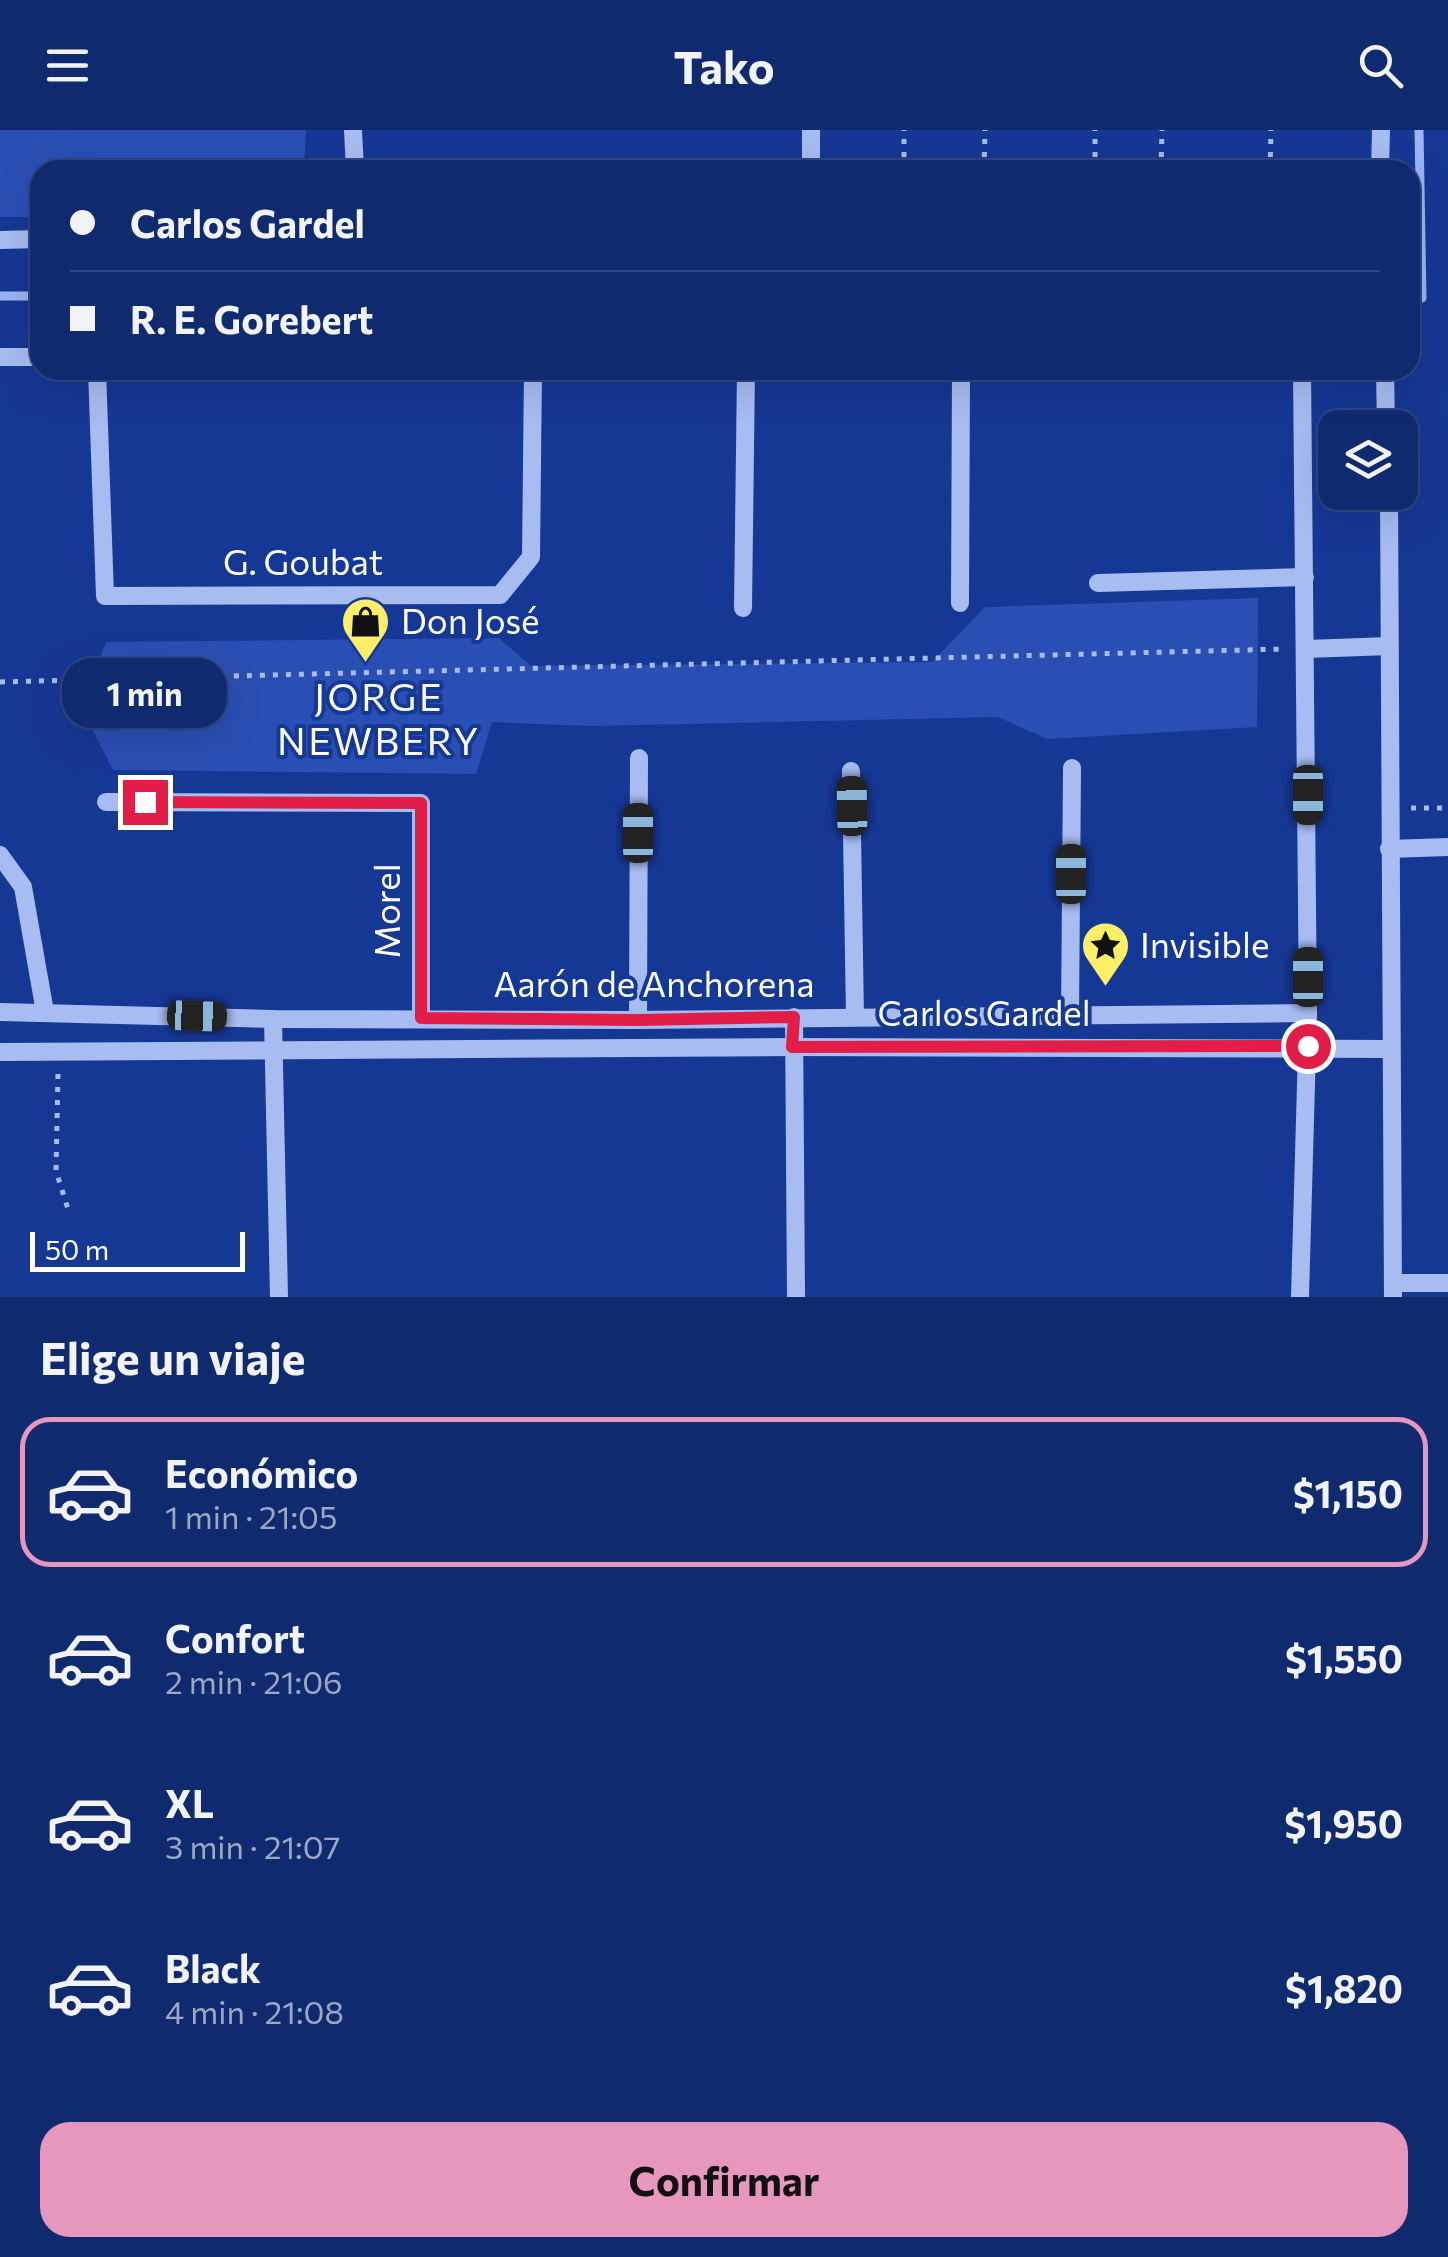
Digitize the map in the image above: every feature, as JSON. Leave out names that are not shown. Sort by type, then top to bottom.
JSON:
[{"type":"street","points":[[354,130],[355,160]]},
{"type":"street","points":[[811,130],[811,160]]},
{"type":"street","points":[[1380,160],[1381,130]]},
{"type":"street","points":[[0,240],[30,239]]},
{"type":"street","points":[[0,357],[30,357]]},
{"type":"street","name":"G. Goubat","points":[[98,380],[105,596],[500,595],[531,557],[533,380]]},
{"type":"street","points":[[744,608],[746,380]]},
{"type":"street","points":[[960,603],[961,380]]},
{"type":"street","points":[[1300,1297],[1308,1046],[1302,380]]},
{"type":"street","points":[[1385,380],[1386,410]]},
{"type":"street","points":[[1388,510],[1393,1290],[1448,1282]]},
{"type":"street","points":[[1098,583],[1305,577]]},
{"type":"street","points":[[1307,649],[1390,646]]},
{"type":"street","points":[[638,1020],[639,758]]},
{"type":"street","points":[[1070,1016],[1072,768]]},
{"type":"street","points":[[851,771],[855,1017]]},
{"type":"street","name":"Morel","points":[[106,802],[421,803],[421,1018]]},
{"type":"street","points":[[1389,849],[1448,848]]},
{"type":"street","points":[[0,854],[23,887],[45,1012]]},
{"type":"street","name":"Aarón de Anchorena","points":[[0,1012],[638,1020],[1308,1014]]},
{"type":"street","points":[[794,1017],[796,1297]]},
{"type":"street","points":[[273,1018],[279,1297]]},
{"type":"street","name":"Carlos Gardel","points":[[0,1052],[792,1047],[1391,1049]]},
{"type":"path","points":[[904,130],[904,160]]},
{"type":"path","points":[[984,160],[985,130]]},
{"type":"path","points":[[1095,160],[1096,130]]},
{"type":"path","points":[[1162,130],[1162,160]]},
{"type":"path","points":[[1270,130],[1270,160]]},
{"type":"path","points":[[0,682],[1307,649]]},
{"type":"path","points":[[1390,808],[1448,808]]},
{"type":"path","points":[[58,1052],[56,1171],[68,1209]]},
{"type":"shaded area","points":[[0,130],[306,130],[304,160],[30,160],[30,217],[0,217]]},
{"type":"shaded area","points":[[1258,598],[1257,727],[1047,739],[998,717],[590,726],[492,722],[476,774],[113,770],[81,707],[106,642],[499,638],[531,666],[932,662],[985,607]]},
{"type":"waterway","points":[[1419,130],[1420,160]]},
{"type":"waterway","points":[[1420,186],[1420,298]]},
{"type":"waterway","points":[[0,296],[30,296]]},
{"type":"place","name":"Don José","points":[[366,664]]},
{"type":"place","name":"Invisible","points":[[1105,988]]},
{"type":"district","name":"JORGE NEWBERY","points":[[379,720]]},
{"type":"route","points":[[145,802],[421,803],[421,1018],[794,1017],[792,1047],[1308,1046]]}]
